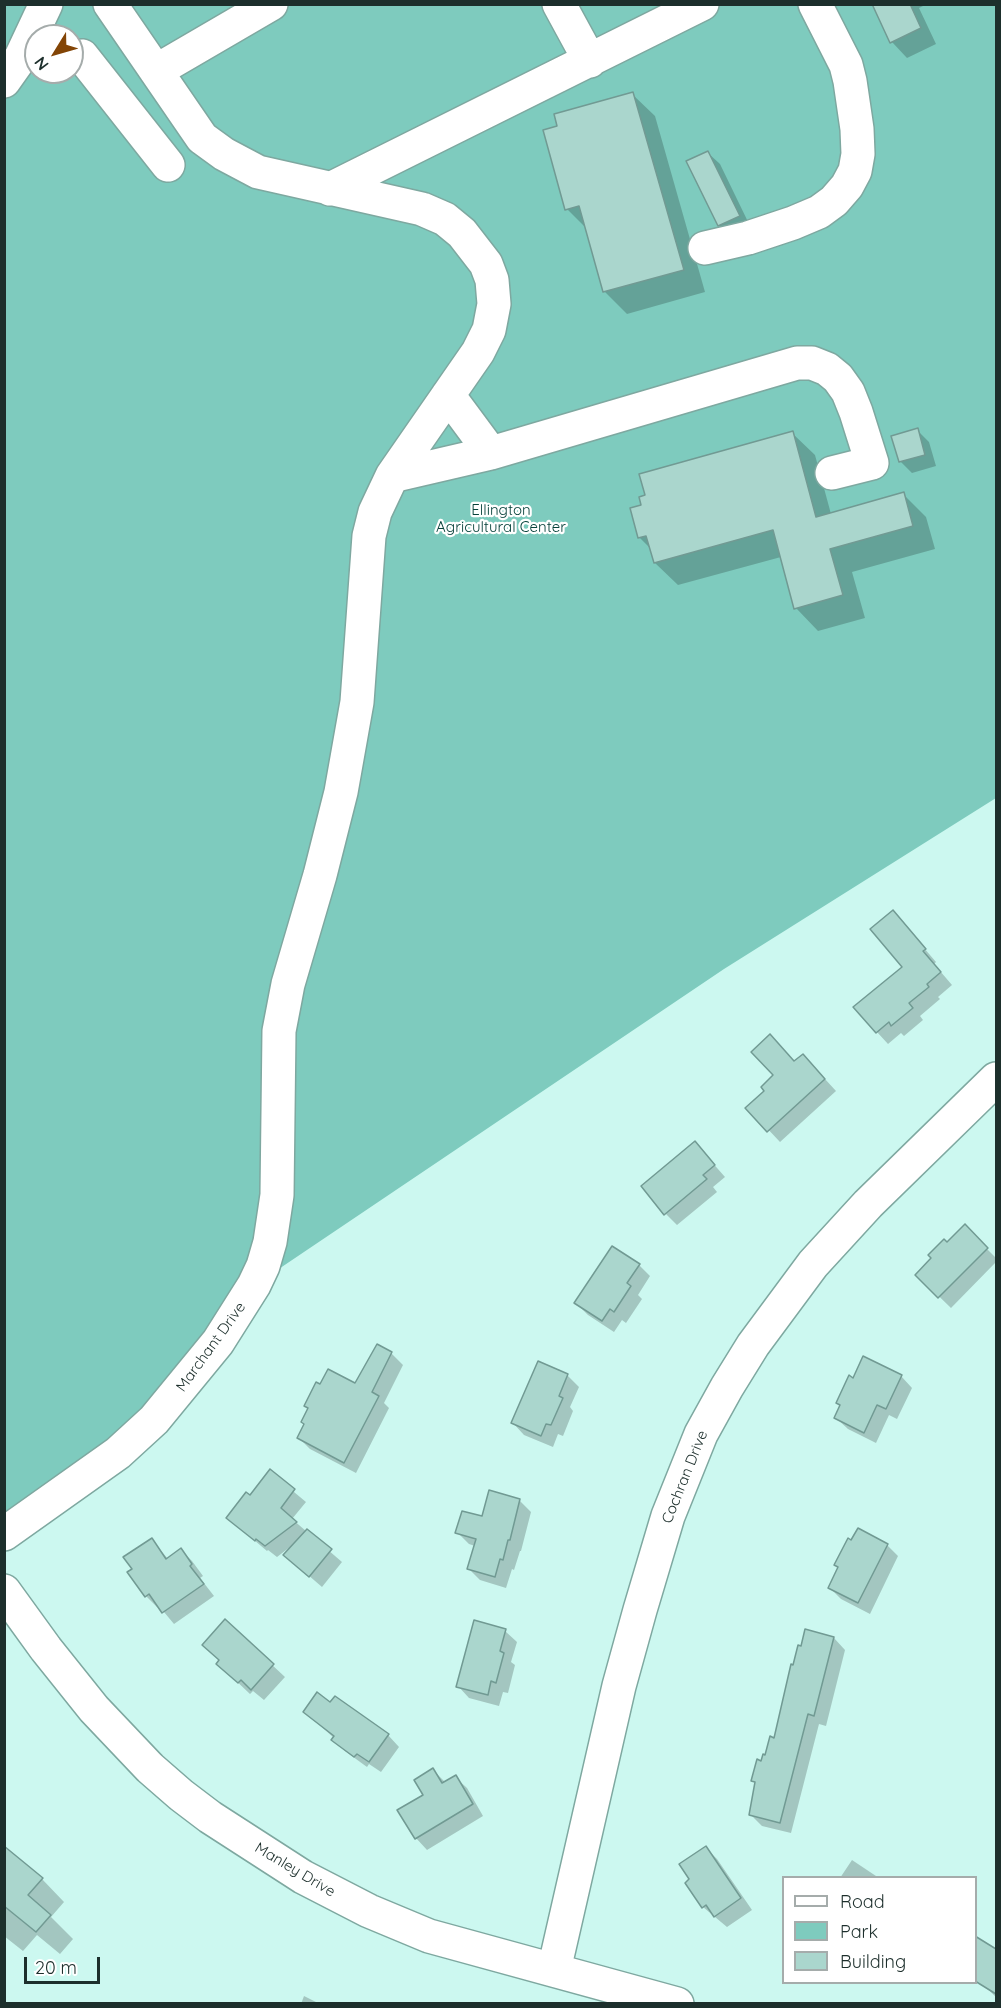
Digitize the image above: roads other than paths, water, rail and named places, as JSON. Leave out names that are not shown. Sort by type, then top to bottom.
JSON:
[{"type":"street","points":[[4,81],[21,57],[46,4]]},
{"type":"street","name":"Marchant Drive","points":[[4,1534],[118,1453],[154,1420],[218,1342],[255,1285],[263,1266],[270,1242],[277,1195],[279,1031],[288,984],[323,865],[341,792],[357,702],[369,536],[375,512],[392,476],[478,352],[489,330],[494,312],[491,275],[486,264],[462,233],[438,215],[371,197],[258,172],[224,154],[202,138],[110,4]]},
{"type":"street","points":[[156,71],[271,4]]},
{"type":"street","points":[[559,4],[590,61]]},
{"type":"street","points":[[330,189],[702,4]]},
{"type":"street","points":[[705,248],[793,224],[819,212],[834,201],[847,186],[855,171],[858,154],[857,129],[846,64],[815,4]]},
{"type":"street","points":[[84,59],[168,165]]},
{"type":"street","points":[[392,476],[491,453],[797,363],[812,363],[827,369],[838,378],[848,392],[872,462],[832,473]]},
{"type":"street","points":[[448,395],[491,453]]},
{"type":"street","name":"Cochran Drive","points":[[554,1970],[640,1610],[668,1516],[701,1434],[753,1346],[813,1264],[868,1204],[996,1079]]},
{"type":"street","name":"Manley Drive","points":[[4,1591],[46,1649],[111,1728],[150,1768],[210,1817],[303,1877],[398,1925],[448,1942],[677,2004]]},
{"type":"park label","name":"Ellington Agricultural Center","points":[[501,518]]}]
